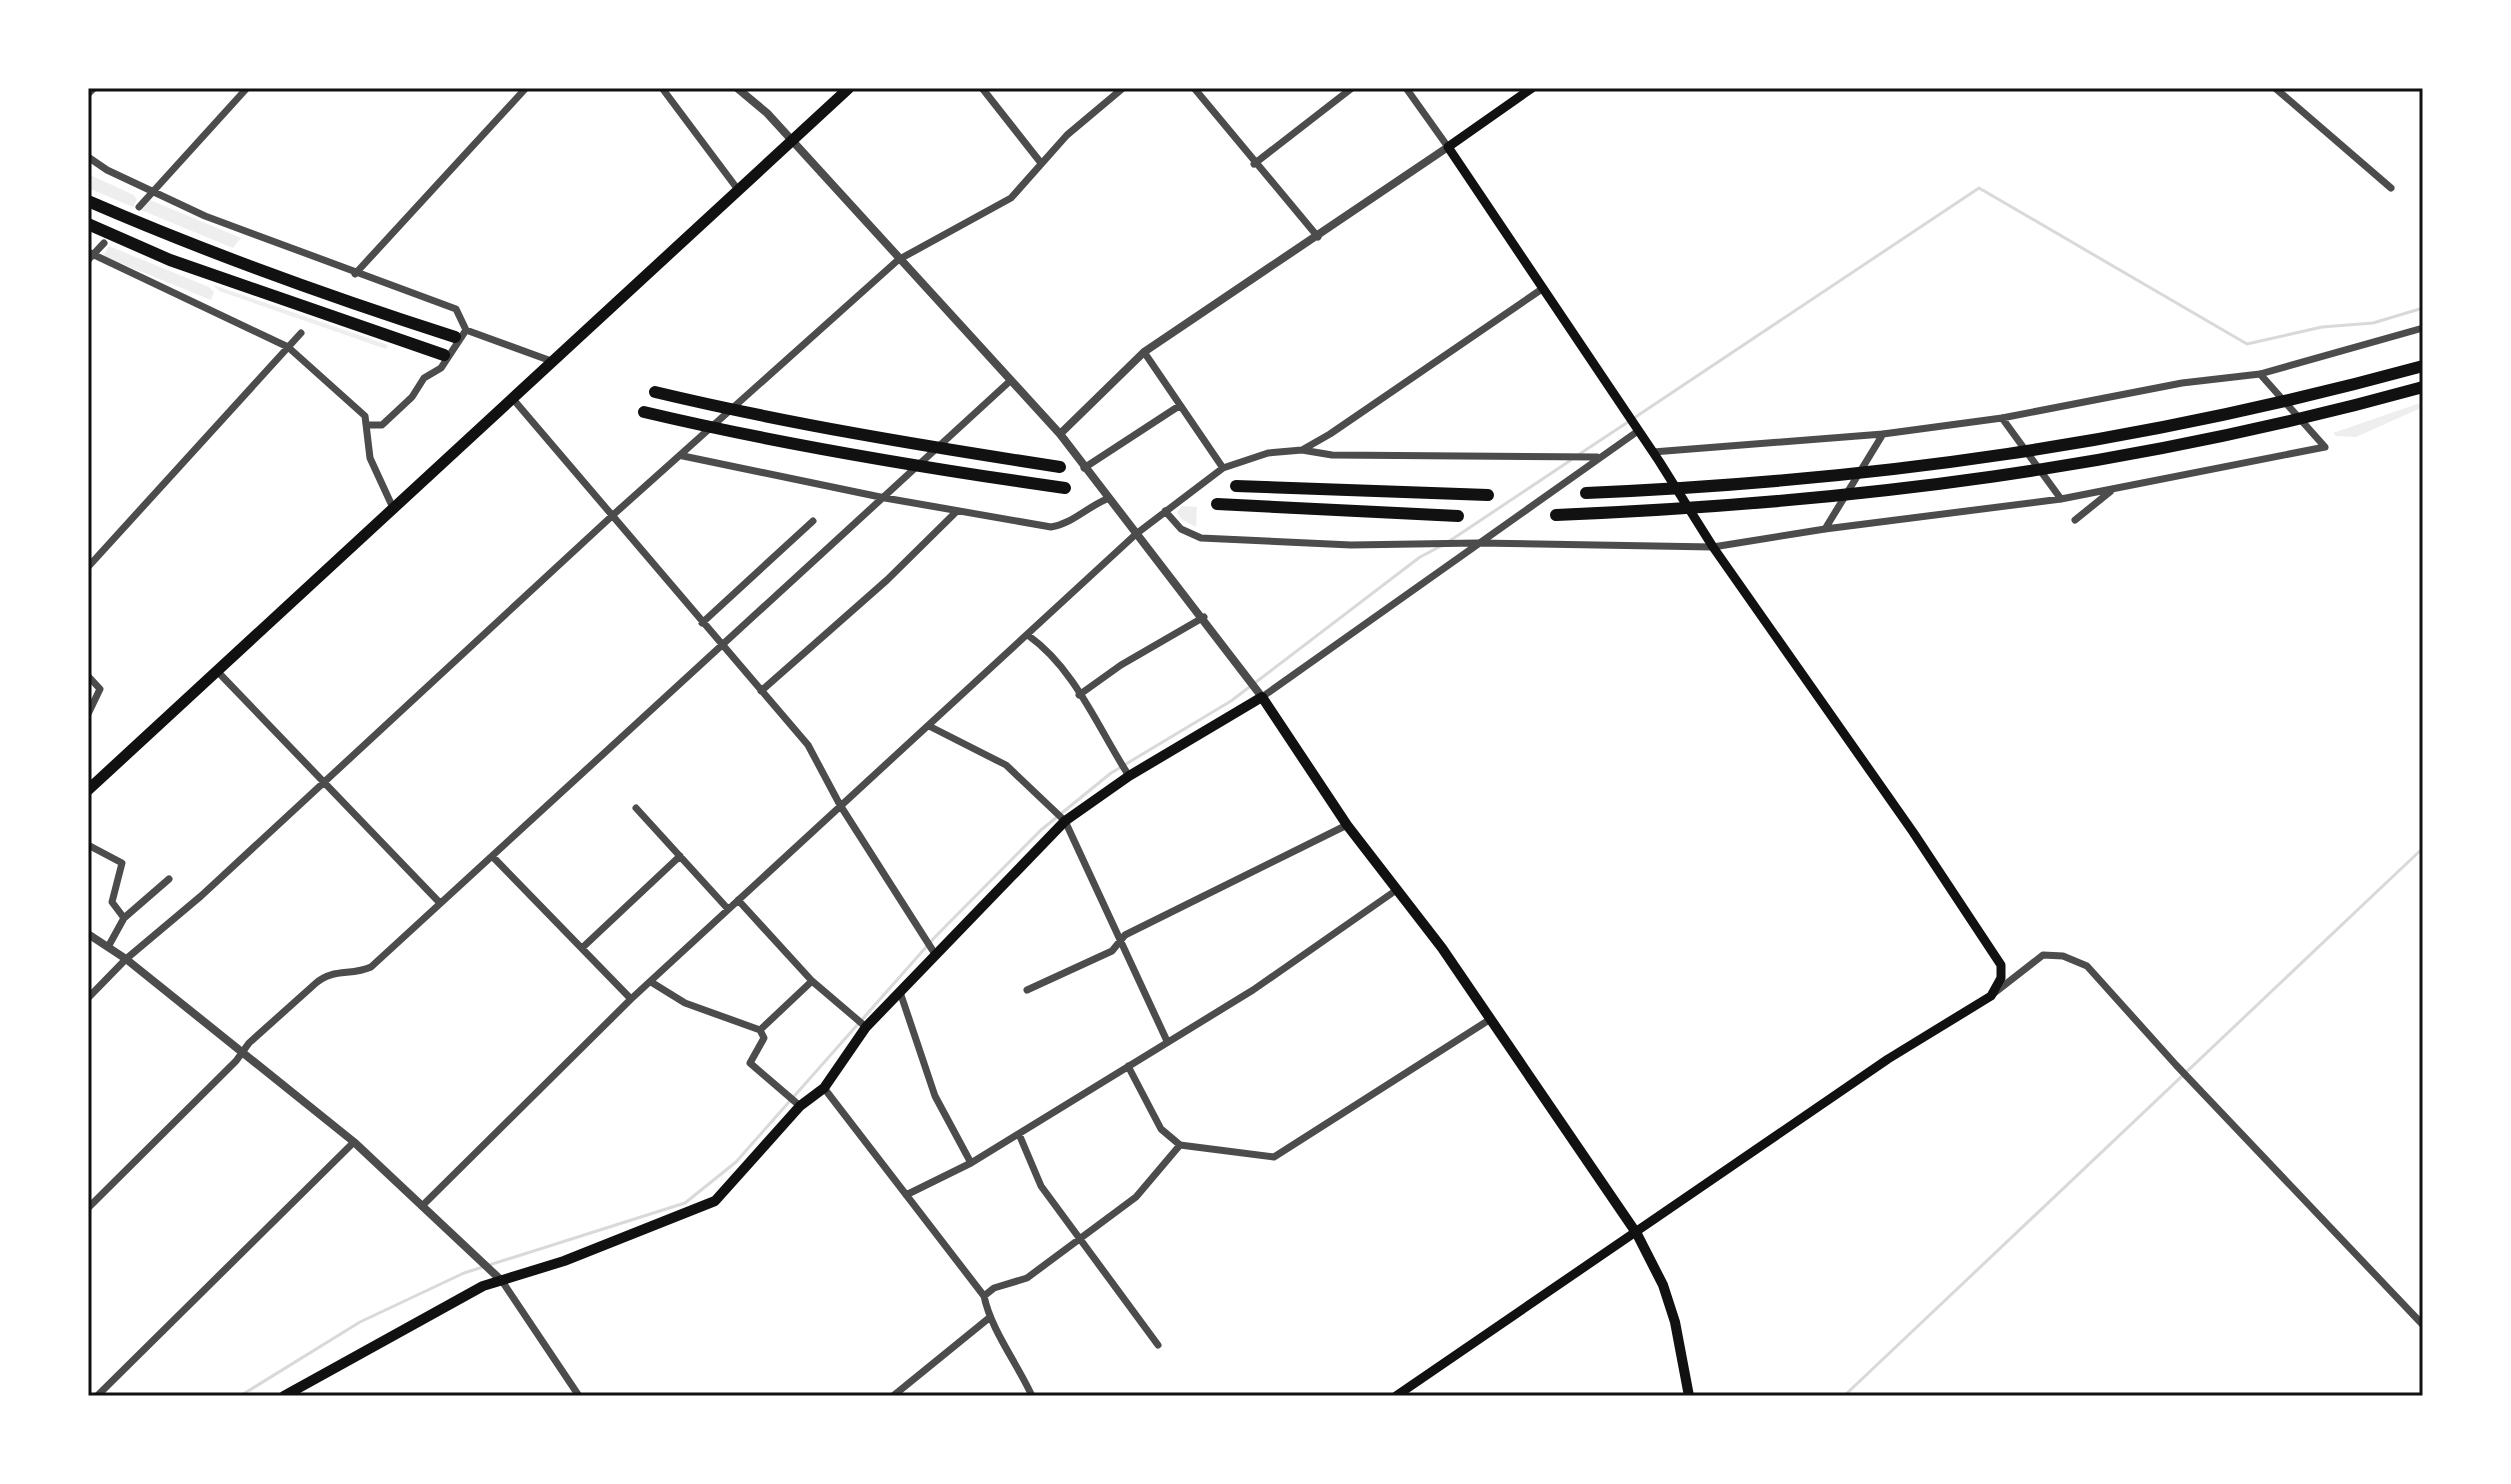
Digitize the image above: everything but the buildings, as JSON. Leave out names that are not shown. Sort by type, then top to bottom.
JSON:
[{"type":"highway","points":[[88,790],[849,88]]},
{"type":"highway","points":[[88,201],[176,240],[348,303],[461,334]]},
{"type":"highway","points":[[88,224],[170,260],[444,355]]},
{"type":"highway","points":[[1586,493],[1766,484],[2044,451],[2255,409],[2423,366]]},
{"type":"highway","points":[[1556,515],[1768,504],[1975,482],[2168,448],[2423,387]]},
{"type":"highway","points":[[655,392],[747,414],[891,441],[1060,467]]},
{"type":"highway","points":[[644,412],[741,435],[886,462],[1065,488]]},
{"type":"highway","points":[[1236,486],[1488,495]]},
{"type":"highway","points":[[1217,504],[1458,516]]},
{"type":"main road","points":[[1396,1396],[1637,1234],[1888,1059],[1991,996],[2001,978],[2001,965],[1913,832],[1713,547],[1656,456],[1448,147],[1532,88]]},
{"type":"main road","points":[[284,1396],[483,1286],[564,1261],[715,1201],[800,1106],[824,1088],[866,1027],[901,995],[935,954],[1065,821],[1129,776],[1262,697],[1347,825],[1442,948],[1637,1234],[1663,1285],[1675,1322],[1689,1396]]},
{"type":"street","points":[[88,94],[94,88]]},
{"type":"street","points":[[139,207],[247,88]]},
{"type":"street","points":[[355,274],[526,88]]},
{"type":"street","points":[[662,88],[739,191]]},
{"type":"street","points":[[737,88],[767,113],[1060,434],[1107,499],[1204,617],[1262,697],[1638,431]]},
{"type":"street","points":[[982,88],[1041,163]]},
{"type":"street","points":[[88,998],[126,959],[201,896],[613,515],[683,456],[898,260],[1011,198],[1088,116],[1123,88]]},
{"type":"street","points":[[1194,88],[1254,164],[1318,237]]},
{"type":"street","points":[[1254,164],[1352,88]]},
{"type":"street","points":[[1060,434],[1144,352],[1448,147],[1406,88]]},
{"type":"street","points":[[2275,88],[2391,188]]},
{"type":"street","points":[[88,157],[107,170],[205,216],[355,274],[450,306],[461,334]]},
{"type":"street","points":[[104,243],[90,255],[288,347],[365,416],[370,458],[394,510]]},
{"type":"street","points":[[1302,450],[1542,289]]},
{"type":"street","points":[[1656,456],[1881,436],[2004,421],[2182,383],[2262,376],[2423,328]]},
{"type":"street","points":[[88,567],[301,333]]},
{"type":"street","points":[[461,334],[554,362]]},
{"type":"street","points":[[368,425],[382,425],[412,397],[424,378],[441,368],[461,334]]},
{"type":"street","points":[[1144,352],[1223,468]]},
{"type":"street","points":[[1165,511],[1181,529],[1201,538],[1351,545],[1478,543],[1713,547],[1826,526],[2114,488],[2325,447],[2262,376]]},
{"type":"street","points":[[88,1208],[242,1053],[326,974],[358,973],[371,967],[1010,381]]},
{"type":"street","points":[[513,399],[808,745],[840,805],[935,954]]},
{"type":"street","points":[[1084,468],[1179,406]]},
{"type":"street","points":[[2004,421],[2060,496]]},
{"type":"street","points":[[1826,526],[1881,436]]},
{"type":"street","points":[[422,1206],[631,999],[840,805],[1029,636],[1136,534],[1223,468],[1268,453],[1302,450],[1332,455],[1599,457]]},
{"type":"street","points":[[683,456],[885,498],[1051,527],[1064,525],[1090,505],[1107,499]]},
{"type":"street","points":[[2075,520],[2114,488]]},
{"type":"street","points":[[761,691],[887,580],[957,511]]},
{"type":"street","points":[[702,623],[813,521]]},
{"type":"street","points":[[1079,695],[1121,665],[1204,617]]},
{"type":"street","points":[[1029,636],[1051,653],[1129,776]]},
{"type":"street","points":[[218,672],[439,902]]},
{"type":"street","points":[[88,676],[100,689],[88,714]]},
{"type":"street","points":[[929,726],[1006,765],[1065,821],[1167,1041]]},
{"type":"street","points":[[636,808],[728,909]]},
{"type":"street","points":[[1027,990],[1112,951],[1125,935],[1347,825]]},
{"type":"street","points":[[90,849],[122,863],[112,902],[124,918]]},
{"type":"street","points":[[492,856],[631,999]]},
{"type":"street","points":[[582,948],[680,856]]},
{"type":"street","points":[[108,947],[124,918],[169,879]]},
{"type":"street","points":[[906,1195],[971,1163],[1253,990],[1395,891]]},
{"type":"street","points":[[738,900],[812,981],[866,1027]]},
{"type":"street","points":[[88,934],[126,959],[354,1142],[502,1281],[579,1396]]},
{"type":"street","points":[[1991,996],[2043,955],[2063,956],[2087,966],[2176,1065],[2423,1325]]},
{"type":"street","points":[[760,1030],[812,981]]},
{"type":"street","points":[[651,982],[685,1003],[760,1030],[764,1038],[750,1063],[800,1106]]},
{"type":"street","points":[[901,995],[935,1096],[971,1163]]},
{"type":"street","points":[[1128,1066],[1161,1129],[1180,1145],[1274,1157],[1489,1020]]},
{"type":"street","points":[[824,1088],[984,1296],[989,1318],[1014,1356],[1032,1396]]},
{"type":"street","points":[[1019,1134],[1041,1186],[1077,1239],[1158,1345]]},
{"type":"street","points":[[97,1396],[354,1142]]},
{"type":"street","points":[[984,1296],[994,1288],[1027,1278],[1136,1197],[1180,1145]]},
{"type":"street","points":[[893,1396],[989,1318]]},
{"type":"shaded area","points":[[88,174],[134,195],[137,200],[133,207],[88,188]]},
{"type":"shaded area","points":[[150,200],[241,238],[233,248],[141,210]]},
{"type":"shaded area","points":[[109,246],[209,287],[214,292],[211,300],[103,256]]},
{"type":"shaded area","points":[[213,285],[388,345],[386,349],[219,291]]},
{"type":"shaded area","points":[[2423,402],[2423,407],[2356,437],[2336,436],[2333,433]]},
{"type":"shaded area","points":[[1182,506],[1197,507],[1196,527],[1181,519],[1177,512]]},
{"type":"waterway","points":[[1634,418],[1979,188],[2247,344],[2322,327],[2373,323],[2423,308]]},
{"type":"waterway","points":[[1578,455],[1628,422]]},
{"type":"waterway","points":[[1448,542],[1571,460]]},
{"type":"waterway","points":[[240,1396],[360,1322],[464,1273],[685,1203],[736,1162],[935,937],[1041,830],[1111,773],[1231,701],[1420,557],[1441,546]]},
{"type":"waterway","points":[[1844,1396],[2423,848]]}]
